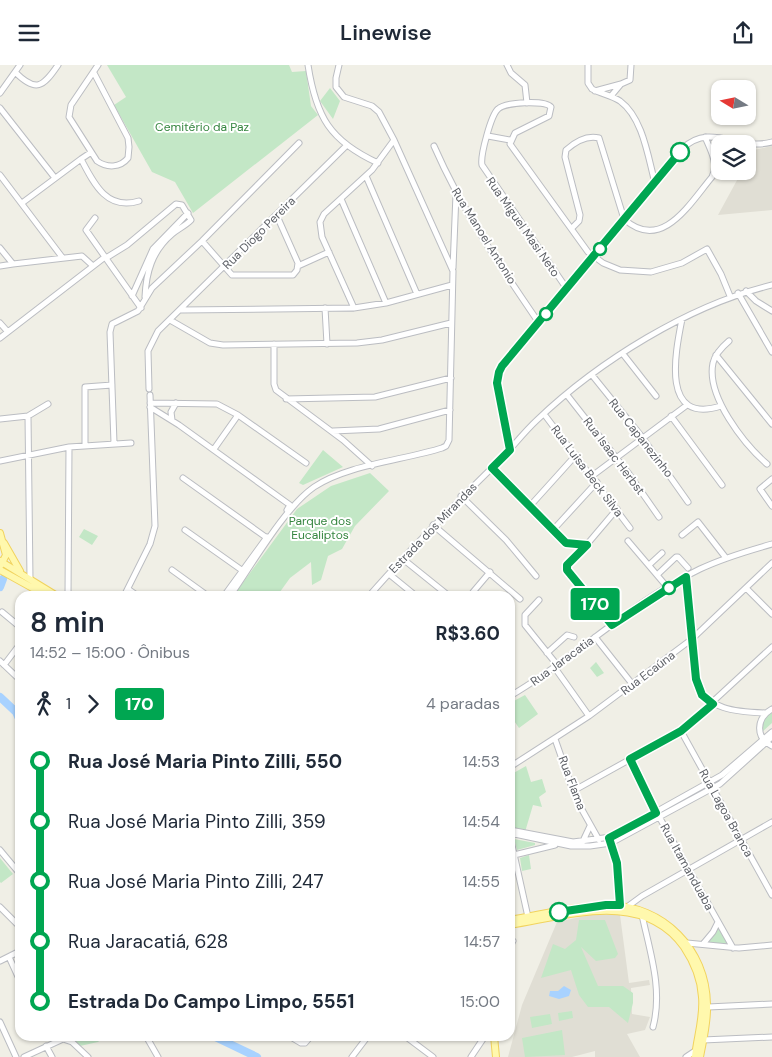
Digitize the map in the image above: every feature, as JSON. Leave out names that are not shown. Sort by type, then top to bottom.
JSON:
[{"type":"main road","points":[[0,533],[22,574]]},
{"type":"main road","points":[[4,543],[6,555],[1,563],[49,591]]},
{"type":"main road","points":[[0,570],[38,591]]},
{"type":"main road","points":[[515,919],[593,907],[624,906],[646,912],[664,921],[687,943],[703,974],[708,1007],[702,1040],[696,1055]]},
{"type":"main road","points":[[515,924],[607,910],[642,915],[664,927],[674,935],[696,968],[700,981],[702,1002],[696,1055]]},
{"type":"main road","points":[[494,1041],[496,1057]]},
{"type":"street","points":[[0,93],[20,65]]},
{"type":"street","points":[[15,72],[29,84],[40,85],[48,80],[58,65]]},
{"type":"street","points":[[94,73],[128,138],[130,147],[128,158],[124,162],[113,166],[100,163],[90,153],[68,112],[98,65]]},
{"type":"street","points":[[308,65],[319,111],[346,147],[378,163]]},
{"type":"street","points":[[339,65],[336,83],[341,94],[376,109],[394,140],[453,271]]},
{"type":"street","points":[[508,65],[510,73],[525,85],[527,103]]},
{"type":"street","points":[[588,65],[589,86],[595,91],[611,96],[626,106],[636,121],[655,183]]},
{"type":"street","points":[[595,91],[630,80],[630,65]]},
{"type":"street","points":[[611,96],[621,84]]},
{"type":"street","name":"Rua Miguel Masi Neto","points":[[510,140],[515,133],[551,115],[551,107],[548,103],[527,103],[500,107],[494,114],[481,158],[483,169],[566,289]]},
{"type":"street","points":[[0,107],[55,177]]},
{"type":"street","points":[[488,136],[510,140],[514,151],[593,257],[620,270],[650,272],[682,263],[707,249],[722,274],[730,296]]},
{"type":"street","points":[[572,228],[579,221],[580,215],[565,152],[571,145],[590,137],[599,138],[602,142],[619,207],[624,219],[647,231],[667,227],[676,219],[714,173],[714,158],[705,137]]},
{"type":"street","points":[[510,450],[497,378],[502,366],[690,141],[705,137],[756,145],[772,142]]},
{"type":"street","points":[[354,308],[319,229],[320,222],[378,163],[394,140]]},
{"type":"street","points":[[114,443],[111,326],[116,321],[131,316],[141,308],[145,298],[164,275],[202,241],[299,143]]},
{"type":"street","name":"Rua Manoel Antonio","points":[[434,146],[456,194],[482,238],[539,323]]},
{"type":"street","name":"Rua Diogo Pereira","points":[[128,589],[150,544],[155,526],[148,351],[154,336],[346,147]]},
{"type":"street","points":[[22,203],[90,153]]},
{"type":"street","points":[[81,159],[99,189],[109,199],[123,204],[139,201]]},
{"type":"street","points":[[0,175],[62,257]]},
{"type":"street","points":[[366,176],[417,294]]},
{"type":"street","points":[[234,591],[284,519],[303,496],[315,487],[332,478],[446,446],[449,440],[456,194]]},
{"type":"street","points":[[341,199],[386,303]]},
{"type":"street","points":[[0,338],[93,266],[127,245],[176,204],[182,205],[191,220],[173,233],[154,257],[146,281],[145,298]]},
{"type":"street","points":[[132,296],[153,249],[188,213]]},
{"type":"street","points":[[202,241],[232,275],[288,276],[296,274],[298,266],[276,216]]},
{"type":"street","points":[[94,218],[86,230],[141,308]]},
{"type":"street","points":[[0,247],[13,264]]},
{"type":"street","points":[[298,266],[329,252]]},
{"type":"street","points":[[444,253],[454,252]]},
{"type":"street","points":[[0,266],[62,257],[84,256],[93,266]]},
{"type":"street","points":[[181,310],[354,308],[386,303],[452,285]]},
{"type":"street","name":"Estrada dos Mirandas","points":[[374,591],[461,496],[492,468],[544,414],[592,375],[682,319],[730,296],[772,285]]},
{"type":"street","points":[[746,291],[756,301],[772,311]]},
{"type":"street","points":[[738,293],[772,352]]},
{"type":"street","points":[[326,308],[327,344]]},
{"type":"street","points":[[682,319],[674,364],[677,383],[687,405],[699,411],[721,406]]},
{"type":"street","points":[[170,320],[210,343],[274,344],[327,344],[382,340],[451,323]]},
{"type":"street","points":[[0,323],[8,332]]},
{"type":"street","points":[[729,341],[716,355],[712,373],[721,406],[747,443],[766,465]]},
{"type":"street","points":[[274,344],[274,387],[286,399],[332,431],[372,466]]},
{"type":"street","points":[[623,354],[656,396]]},
{"type":"street","points":[[716,355],[772,424]]},
{"type":"street","name":"Rua Capanezinho","points":[[592,375],[642,437],[688,502]]},
{"type":"street","points":[[286,399],[375,397],[451,378]]},
{"type":"street","points":[[85,446],[85,388],[88,385],[112,385]]},
{"type":"street","name":"Rua Isaac Herbst","points":[[567,395],[659,517]]},
{"type":"street","points":[[150,405],[176,403],[217,404],[238,415],[306,463]]},
{"type":"street","points":[[172,420],[171,412],[176,403]]},
{"type":"street","points":[[0,419],[28,416],[48,404]]},
{"type":"street","points":[[150,405],[290,505],[228,591]]},
{"type":"street","points":[[592,476],[687,405]]},
{"type":"street","points":[[332,431],[379,429],[450,410]]},
{"type":"street","name":"Rua Luisa Beck Silva","points":[[544,414],[630,528]]},
{"type":"street","points":[[214,449],[238,415]]},
{"type":"street","points":[[28,416],[30,579]]},
{"type":"street","points":[[671,417],[722,485]]},
{"type":"street","points":[[0,461],[69,447],[131,443]]},
{"type":"street","points":[[68,591],[69,447]]},
{"type":"street","points":[[530,506],[576,455]]},
{"type":"street","points":[[492,468],[568,544],[587,545]]},
{"type":"street","points":[[183,478],[266,538]]},
{"type":"street","points":[[772,479],[760,489],[772,506]]},
{"type":"street","points":[[553,530],[597,482]]},
{"type":"street","points":[[461,496],[506,540],[536,576]]},
{"type":"street","points":[[612,625],[567,570],[567,565],[587,545],[617,509]]},
{"type":"street","points":[[682,535],[698,522],[726,558]]},
{"type":"street","points":[[434,525],[512,591]]},
{"type":"street","points":[[185,530],[243,571]]},
{"type":"street","points":[[628,541],[668,588]]},
{"type":"street","name":"Rua Jaracatia","points":[[515,693],[557,667],[612,625],[686,577],[726,558],[772,544]]},
{"type":"street","points":[[649,565],[662,553]]},
{"type":"street","points":[[657,575],[676,557],[688,568]]},
{"type":"street","points":[[403,559],[443,591]]},
{"type":"street","name":"Rua Ecaúna","points":[[515,764],[555,739],[633,685],[692,639],[772,563]]},
{"type":"street","points":[[172,570],[201,591]]},
{"type":"street","points":[[476,591],[490,572]]},
{"type":"street","points":[[389,574],[410,591]]},
{"type":"street","points":[[686,577],[698,685],[702,695],[713,704],[746,713],[760,721]]},
{"type":"street","points":[[746,588],[772,614]]},
{"type":"street","points":[[515,594],[520,599]]},
{"type":"street","points":[[539,600],[525,615],[525,625],[557,667],[589,716]]},
{"type":"street","points":[[2,612],[15,623]]},
{"type":"street","points":[[547,653],[567,635],[574,637]]},
{"type":"street","points":[[595,637],[633,685]]},
{"type":"street","points":[[573,791],[681,731],[713,704],[772,647]]},
{"type":"street","points":[[15,649],[2,663],[15,675]]},
{"type":"street","points":[[772,709],[760,721],[759,730],[765,741],[772,746]]},
{"type":"street","points":[[746,713],[766,713]]},
{"type":"street","name":"Rua Lagoa Branca","points":[[681,731],[772,895]]},
{"type":"street","points":[[765,741],[772,732]]},
{"type":"street","points":[[515,836],[590,847],[610,840],[711,785],[772,737]]},
{"type":"street","name":"Rua Flama","points":[[555,739],[573,791],[599,840]]},
{"type":"street","name":"Rua Itamanduaba","points":[[630,759],[658,815],[733,948]]},
{"type":"street","points":[[610,840],[624,906],[690,870],[772,821]]},
{"type":"street","name":"Rua Flama","points":[[582,843],[590,826]]},
{"type":"street","points":[[515,831],[560,842],[582,843],[610,840]]},
{"type":"street","points":[[515,855],[560,842]]},
{"type":"street","points":[[0,850],[15,868]]},
{"type":"street","points":[[515,867],[528,917]]},
{"type":"street","points":[[0,907],[15,922]]},
{"type":"street","points":[[642,915],[656,986],[657,1006],[653,1027]]},
{"type":"street","name":"Rua Itamanduaba","points":[[703,944],[714,933],[718,922]]},
{"type":"street","points":[[687,943],[733,948],[772,945]]},
{"type":"street","points":[[0,961],[15,954]]},
{"type":"street","points":[[9,957],[15,970]]},
{"type":"street","points":[[708,1007],[772,1004]]},
{"type":"street","points":[[0,1023],[16,1057]]},
{"type":"street","points":[[702,1040],[772,1037]]},
{"type":"street","points":[[24,1057],[55,1041]]},
{"type":"street","points":[[70,1041],[88,1057]]},
{"type":"street","points":[[149,1041],[158,1057]]},
{"type":"street","points":[[352,1057],[364,1041]]},
{"type":"street","points":[[412,1041],[433,1057]]},
{"type":"street","points":[[472,1056],[482,1041]]},
{"type":"street","points":[[46,1045],[52,1057]]},
{"type":"street","points":[[686,1057],[696,1055]]},
{"type":"shaded area","points":[[772,146],[772,210],[718,215],[737,180],[756,180],[756,150]]},
{"type":"shaded area","points":[[595,914],[620,915],[629,983],[649,980],[650,985],[631,988],[632,1014],[650,1017],[645,1030],[627,1034],[640,1057],[595,1057],[595,1051],[572,1057],[508,1057],[512,1041],[515,1041],[515,1031],[522,1005],[557,922]]},
{"type":"green space","name":"Cemitério da Paz","points":[[107,65],[289,65],[292,72],[306,71],[311,106],[318,115],[193,213],[175,182],[152,172],[114,105],[126,97]]},
{"type":"green space","points":[[330,88],[340,101],[333,119],[320,101]]},
{"type":"green space","name":"Parque dos Eucaliptos","points":[[323,450],[343,467],[303,485],[299,483]]},
{"type":"green space","name":"Parque dos Eucaliptos","points":[[370,473],[389,491],[355,526],[342,549],[328,556],[321,580],[312,585],[311,562],[290,578],[281,591],[237,591],[297,509],[331,486]]},
{"type":"green space","points":[[84,529],[98,536],[92,545],[79,537]]},
{"type":"green space","points":[[596,662],[604,673],[597,677],[590,668]]},
{"type":"green space","points":[[525,695],[538,714],[519,728],[515,722],[515,700]]},
{"type":"green space","points":[[772,711],[772,723],[762,732],[762,718]]},
{"type":"green space","points":[[526,766],[531,782],[542,779],[546,792],[539,797],[542,807],[533,805],[525,832],[515,829],[515,772]]},
{"type":"green space","points":[[515,839],[535,843],[535,845],[517,850]]},
{"type":"green space","points":[[529,855],[531,869],[522,871],[520,858]]},
{"type":"green space","points":[[0,858],[13,874],[1,883],[0,882]]},
{"type":"green space","points":[[579,920],[605,920],[618,954],[615,958],[596,961],[581,947],[598,986],[623,986],[633,993],[633,1003],[628,1023],[609,1007],[588,1007],[579,995],[571,970],[541,978],[553,944],[565,949],[576,940]]},
{"type":"green space","points":[[719,926],[731,947],[704,943]]},
{"type":"green space","points":[[572,1011],[573,1018],[559,1021],[558,1013]]},
{"type":"green space","points":[[550,1014],[552,1024],[532,1028],[530,1017]]},
{"type":"green space","points":[[562,1030],[565,1055],[525,1057],[522,1038]]},
{"type":"green space","points":[[76,1041],[99,1041],[98,1042],[80,1046]]},
{"type":"water","points":[[564,986],[571,990],[569,996],[559,999],[549,996],[550,991],[558,991]]},
{"type":"waterway","points":[[0,587],[3,579]]},
{"type":"waterway","points":[[0,697],[15,711]]},
{"type":"waterway","points":[[223,1041],[257,1057]]},
{"type":"bus line","name":"170","points":[[559,912],[606,905],[620,905],[617,863],[609,838],[633,827],[656,813],[630,759],[681,731],[713,704],[702,695],[696,679],[686,577],[612,625],[567,570],[567,565],[587,545],[570,545],[566,543],[492,468],[510,450],[497,378],[502,366],[680,152]]}]
